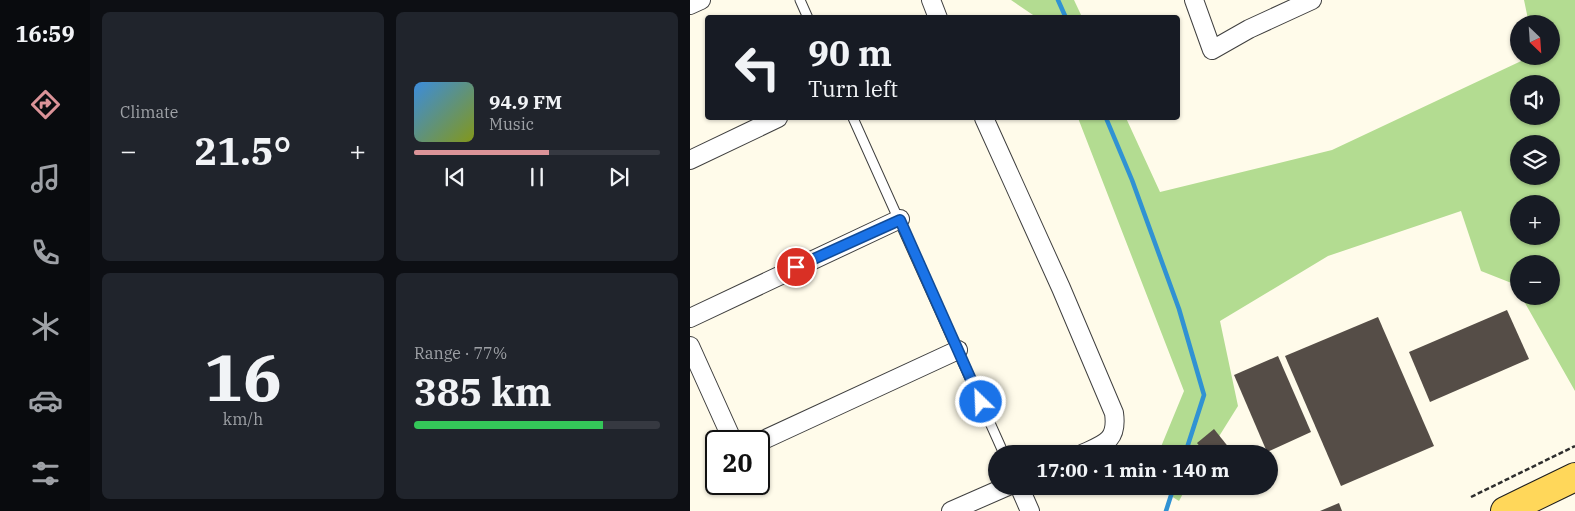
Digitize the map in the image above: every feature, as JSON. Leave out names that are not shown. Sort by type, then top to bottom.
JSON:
[{"type":"main road","points":[[1504,511],[1575,477]]},
{"type":"street","points":[[690,5],[701,0]]},
{"type":"street","points":[[931,0],[937,15]]},
{"type":"street","points":[[1194,0],[1212,50],[1258,24],[1312,0]]},
{"type":"street","points":[[690,160],[774,120]]},
{"type":"street","points":[[985,120],[1061,288],[1114,413],[1115,423],[1112,436],[1101,445]]},
{"type":"street","points":[[690,318],[692,315],[900,220]]},
{"type":"street","points":[[690,346],[728,430]]},
{"type":"street","points":[[770,437],[958,350]]},
{"type":"street","points":[[951,511],[988,495]]},
{"type":"street","points":[[1023,495],[1030,511]]},
{"type":"lane","points":[[800,0],[807,15]]},
{"type":"lane","points":[[854,120],[1000,445]]},
{"type":"path","points":[[1471,496],[1575,446]]},
{"type":"green space","points":[[1011,0],[1074,0],[1081,15],[1033,15]]},
{"type":"green space","points":[[1524,0],[1575,0],[1575,391],[1526,305],[1560,305],[1560,255],[1510,255],[1510,282],[1481,271],[1461,211],[1328,256],[1220,321],[1238,406],[1214,445],[1162,445],[1184,391],[1079,120],[1127,120],[1160,192],[1332,150],[1513,65],[1560,65],[1560,15],[1527,15]]},
{"type":"green space","points":[[1169,495],[1182,495],[1179,501]]},
{"type":"building","points":[[1507,310],[1529,359],[1430,402],[1409,352]]},
{"type":"building","points":[[1378,317],[1434,446],[1341,486],[1285,356]]},
{"type":"building","points":[[1278,356],[1311,432],[1278,447],[1278,445],[1264,445],[1234,375]]},
{"type":"building","points":[[1214,429],[1227,445],[1199,445],[1197,443]]},
{"type":"building","points":[[1339,503],[1342,511],[1320,511]]},
{"type":"waterway","points":[[1058,0],[1065,15]]},
{"type":"waterway","points":[[1107,120],[1132,180],[1179,309],[1204,395],[1188,445]]},
{"type":"waterway","points":[[1166,511],[1171,495]]},
{"type":"route","points":[[796,267],[900,220],[981,402]]}]
